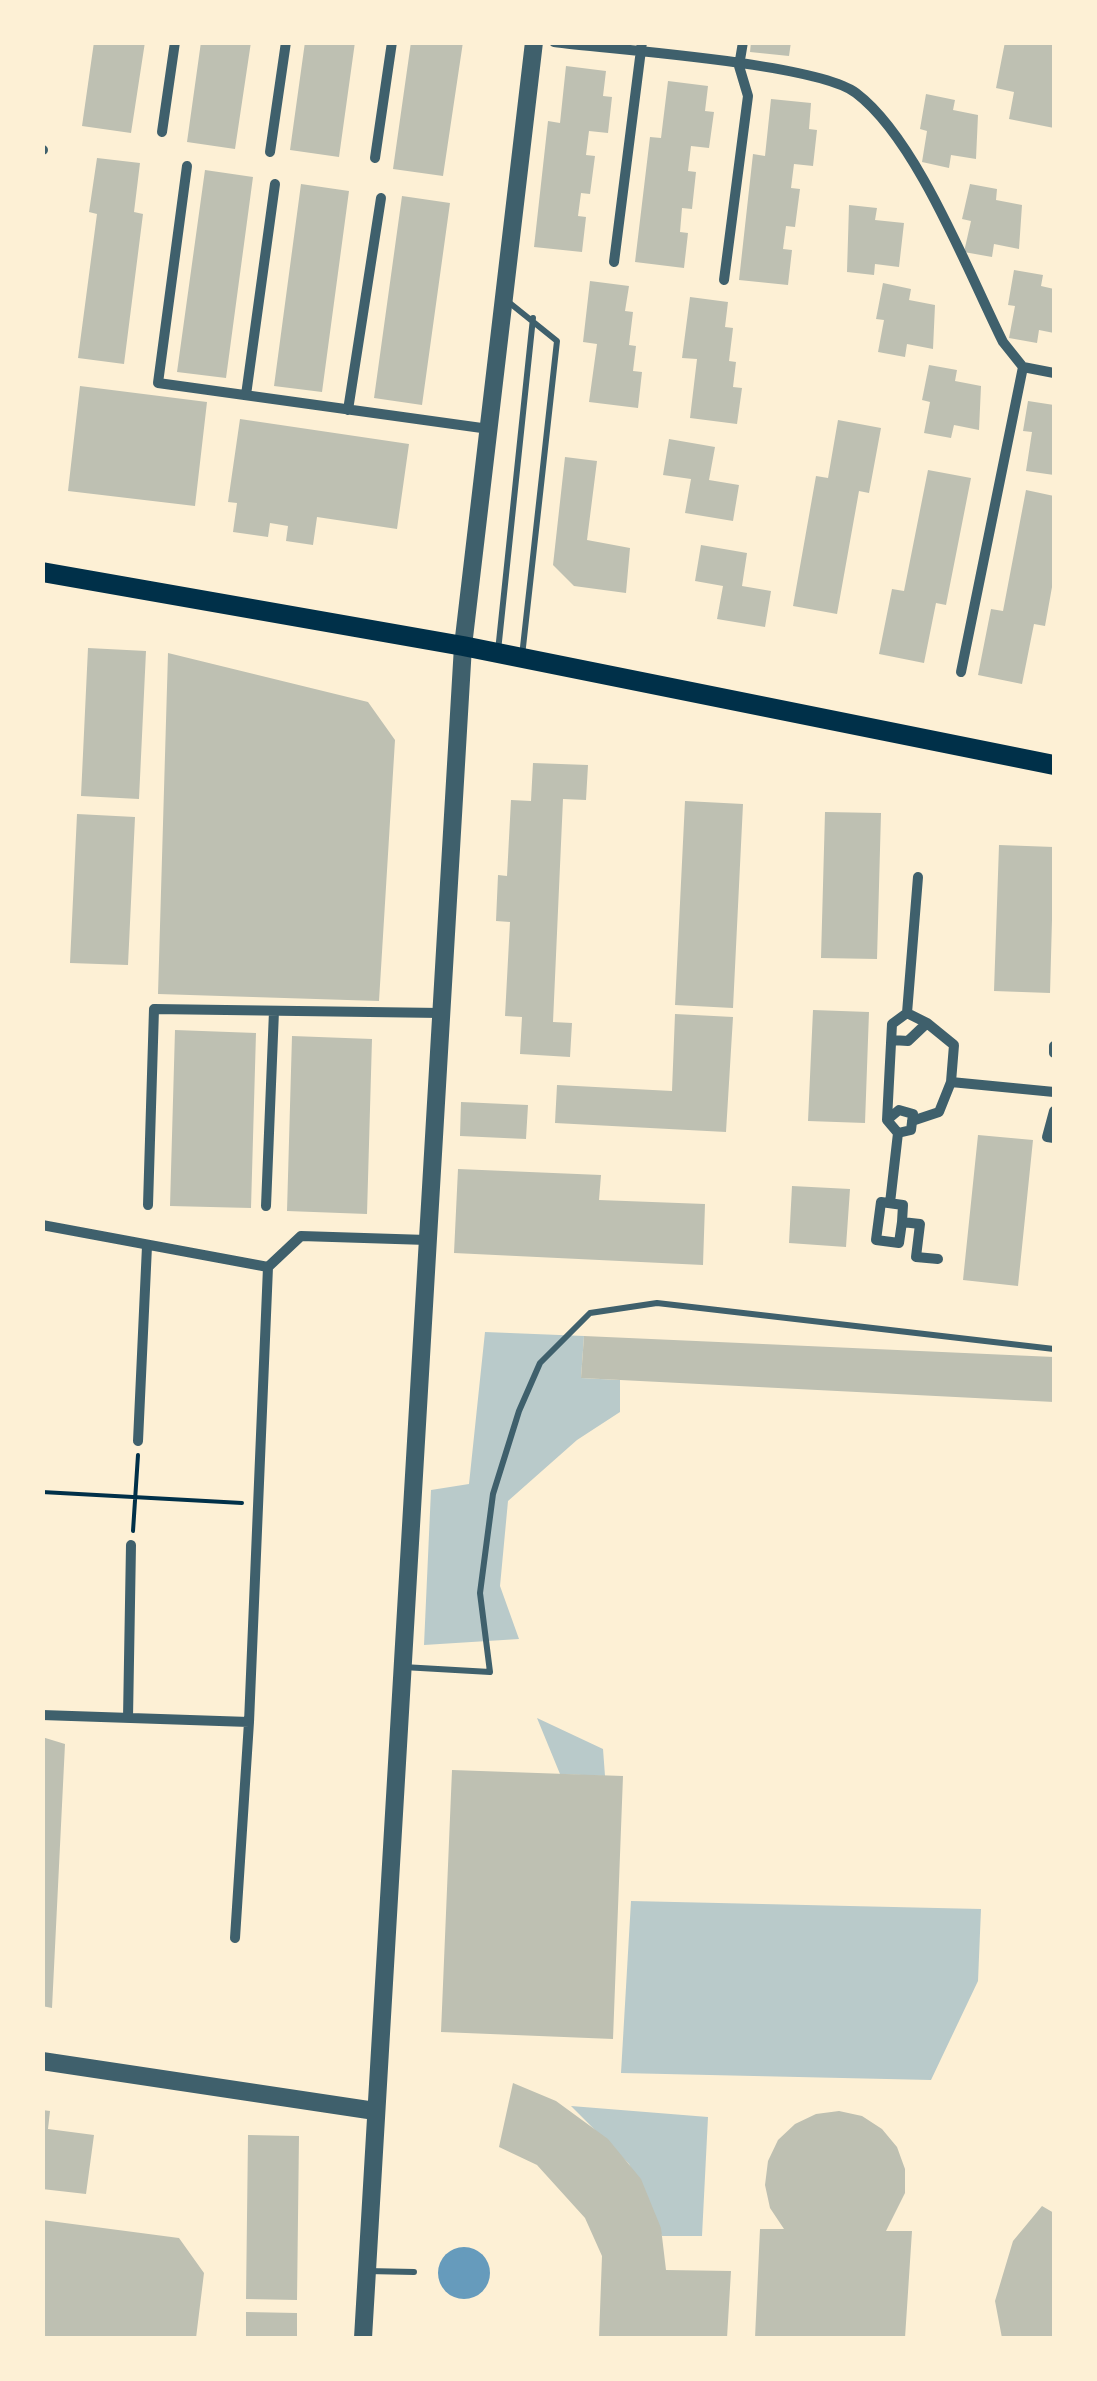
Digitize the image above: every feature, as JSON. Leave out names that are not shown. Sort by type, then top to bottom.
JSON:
[{"type":"main road","points":[[42,572],[498,652],[1054,765]]},
{"type":"street","points":[[162,132],[175,42]]},
{"type":"street","points":[[270,152],[286,42]]},
{"type":"street","points":[[374,158],[392,42]]},
{"type":"street","points":[[362,2338],[463,646],[534,42]]},
{"type":"street","points":[[554,42],[641,48],[811,74],[855,92],[902,142],[1004,342],[1022,367],[1054,373]]},
{"type":"street","points":[[724,280],[748,96],[740,66],[742,42]]},
{"type":"street","points":[[614,262],[641,48]]},
{"type":"street","points":[[187,166],[158,383],[489,429]]},
{"type":"street","points":[[246,396],[275,184]]},
{"type":"street","points":[[348,410],[381,198]]},
{"type":"street","points":[[961,672],[1022,367]]},
{"type":"street","points":[[890,1203],[898,1134],[887,1120],[892,1024],[907,1013],[918,877]]},
{"type":"street","points":[[148,1205],[154,1010],[441,1013]]},
{"type":"street","points":[[266,1206],[274,1011]]},
{"type":"street","points":[[907,1013],[927,1023],[954,1046],[952,1082],[939,1112],[912,1122]]},
{"type":"street","points":[[892,1040],[908,1042],[927,1023]]},
{"type":"street","points":[[952,1082],[1054,1092]]},
{"type":"street","points":[[887,1120],[899,1110],[913,1114],[911,1130],[898,1134]]},
{"type":"street","points":[[1054,1111],[1047,1136],[1054,1138]]},
{"type":"street","points":[[881,1202],[904,1205],[902,1222],[899,1243],[876,1240],[881,1202]]},
{"type":"street","points":[[902,1222],[920,1224],[916,1256],[938,1259]]},
{"type":"street","points":[[42,1225],[268,1267]]},
{"type":"street","points":[[236,1938],[268,1267],[300,1236],[427,1240]]},
{"type":"street","points":[[138,1441],[147,1246]]},
{"type":"street","points":[[128,1718],[131,1545]]},
{"type":"street","points":[[42,1715],[248,1722]]},
{"type":"street","points":[[42,2061],[375,2111]]},
{"type":"lane","points":[[504,299],[557,341],[522,657]]},
{"type":"lane","points":[[498,652],[532,318]]},
{"type":"lane","points":[[402,1667],[490,1672],[480,1593],[493,1494],[519,1411],[540,1362],[590,1313],[657,1302],[1054,1349]]},
{"type":"lane","points":[[366,2271],[414,2272]]},
{"type":"path","points":[[131,1545],[138,1441]]},
{"type":"path","points":[[42,1492],[258,1504]]},
{"type":"shaded area","points":[[485,1332],[584,1336],[581,1378],[620,1380],[620,1412],[577,1440],[508,1501],[500,1586],[519,1639],[424,1645],[431,1490],[469,1484]]},
{"type":"shaded area","points":[[537,1718],[603,1749],[605,1776],[560,1774]]},
{"type":"shaded area","points":[[631,1901],[981,1909],[978,1981],[931,2080],[621,2073]]},
{"type":"shaded area","points":[[571,2106],[708,2117],[702,2236],[662,2236],[629,2164]]},
{"type":"water","points":[[464,2247],[482,2255],[490,2273],[482,2291],[464,2299],[446,2291],[438,2273],[446,2255]]},
{"type":"building","points":[[94,42],[145,42],[131,133],[82,126]]},
{"type":"building","points":[[201,42],[251,42],[235,149],[187,142]]},
{"type":"building","points":[[305,42],[355,42],[339,157],[290,150]]},
{"type":"building","points":[[411,42],[463,42],[443,176],[393,169]]},
{"type":"building","points":[[751,42],[791,42],[789,56],[750,52]]},
{"type":"building","points":[[1005,42],[1054,42],[1054,128],[1009,119],[1014,92],[996,88]]},
{"type":"building","points":[[566,66],[606,71],[603,96],[612,97],[608,133],[589,131],[586,155],[595,156],[590,194],[581,193],[578,216],[586,217],[582,252],[534,247],[548,121],[560,123]]},
{"type":"building","points":[[668,81],[708,86],[705,111],[714,112],[709,148],[691,146],[688,171],[696,172],[692,209],[682,208],[680,232],[688,233],[684,268],[635,262],[650,137],[661,138]]},
{"type":"building","points":[[926,94],[955,100],[953,110],[978,115],[976,159],[951,155],[949,168],[922,162],[927,131],[920,129]]},
{"type":"building","points":[[771,99],[811,103],[809,129],[817,130],[813,166],[794,164],[791,188],[800,189],[795,227],[786,226],[783,249],[792,250],[788,285],[739,280],[753,154],[765,156]]},
{"type":"building","points":[[97,158],[140,163],[134,212],[143,214],[124,364],[78,358],[97,214],[89,212]]},
{"type":"building","points":[[205,170],[253,177],[226,378],[177,372]]},
{"type":"building","points":[[301,184],[349,191],[322,392],[274,386]]},
{"type":"building","points":[[970,184],[997,189],[996,200],[1022,205],[1019,249],[994,244],[992,257],[964,252],[971,221],[962,219]]},
{"type":"building","points":[[402,196],[450,203],[422,405],[374,398]]},
{"type":"building","points":[[849,205],[877,208],[875,220],[904,223],[899,267],[875,264],[874,275],[847,272]]},
{"type":"building","points":[[1014,270],[1043,275],[1041,286],[1054,289],[1054,333],[1039,330],[1037,343],[1009,338],[1015,306],[1008,305]]},
{"type":"building","points":[[590,281],[629,286],[625,311],[633,312],[629,345],[636,346],[633,371],[642,372],[638,408],[589,402],[597,344],[583,342]]},
{"type":"building","points":[[883,283],[911,289],[909,300],[935,305],[933,349],[907,344],[905,357],[878,352],[884,320],[876,319]]},
{"type":"building","points":[[690,297],[728,302],[725,327],[733,328],[729,361],[736,362],[733,387],[742,388],[737,424],[690,418],[697,359],[682,358]]},
{"type":"building","points":[[929,365],[957,370],[955,381],[981,386],[979,430],[954,425],[951,438],[924,433],[930,402],[922,400]]},
{"type":"building","points":[[80,386],[207,402],[195,506],[68,491]]},
{"type":"building","points":[[1028,401],[1054,405],[1054,475],[1026,471],[1032,432],[1023,431]]},
{"type":"building","points":[[240,419],[409,444],[397,529],[317,517],[313,545],[286,541],[288,526],[270,523],[268,537],[233,532],[237,503],[228,502]]},
{"type":"building","points":[[838,420],[881,428],[869,493],[859,491],[837,614],[793,606],[816,476],[828,478]]},
{"type":"building","points":[[669,439],[715,447],[709,480],[739,485],[733,521],[685,513],[691,479],[663,475]]},
{"type":"building","points":[[565,457],[597,461],[587,540],[630,548],[626,593],[574,586],[553,565]]},
{"type":"building","points":[[928,470],[971,478],[946,605],[936,603],[924,663],[879,654],[892,589],[904,591]]},
{"type":"building","points":[[1026,490],[1054,496],[1054,576],[1045,626],[1034,624],[1022,684],[978,675],[991,609],[1003,611]]},
{"type":"building","points":[[701,545],[747,553],[742,586],[771,591],[765,627],[717,619],[723,586],[695,581]]},
{"type":"building","points":[[88,648],[146,651],[139,799],[81,796]]},
{"type":"building","points":[[168,653],[368,702],[395,740],[379,1001],[158,994]]},
{"type":"building","points":[[533,763],[588,765],[586,800],[563,799],[553,1022],[572,1023],[570,1057],[520,1054],[522,1017],[505,1016],[510,922],[496,921],[498,875],[507,876],[511,800],[531,801]]},
{"type":"building","points":[[685,801],[743,804],[733,1008],[675,1005]]},
{"type":"building","points":[[825,812],[881,813],[877,959],[821,958]]},
{"type":"building","points":[[77,814],[135,817],[128,965],[70,963]]},
{"type":"building","points":[[999,845],[1054,847],[1050,993],[994,991]]},
{"type":"building","points":[[813,1010],[869,1012],[865,1123],[808,1121]]},
{"type":"building","points":[[675,1014],[733,1017],[726,1132],[555,1123],[557,1085],[672,1091]]},
{"type":"building","points":[[175,1030],[256,1033],[251,1208],[170,1206]]},
{"type":"building","points":[[292,1036],[372,1039],[367,1214],[287,1211]]},
{"type":"building","points":[[461,1102],[528,1105],[526,1139],[460,1136]]},
{"type":"building","points":[[978,1135],[1033,1140],[1018,1286],[963,1280]]},
{"type":"building","points":[[458,1169],[601,1175],[599,1200],[705,1204],[703,1265],[454,1253]]},
{"type":"building","points":[[792,1186],[850,1189],[846,1247],[789,1243]]},
{"type":"building","points":[[584,1336],[1054,1357],[1054,1402],[581,1378]]},
{"type":"building","points":[[42,1737],[65,1744],[52,2008],[42,2006]]},
{"type":"building","points":[[452,1770],[623,1776],[613,2039],[441,2032]]},
{"type":"building","points":[[513,2083],[556,2101],[608,2139],[641,2179],[661,2228],[666,2270],[731,2271],[727,2338],[599,2338],[602,2256],[585,2218],[537,2165],[499,2147]]},
{"type":"building","points":[[42,2110],[50,2111],[48,2129],[94,2135],[86,2194],[42,2189]]},
{"type":"building","points":[[839,2111],[862,2116],[882,2129],[897,2147],[905,2169],[905,2193],[886,2231],[912,2231],[905,2338],[755,2338],[760,2229],[784,2229],[770,2208],[765,2185],[768,2161],[778,2140],[795,2124],[816,2114]]},
{"type":"building","points":[[248,2135],[299,2136],[297,2300],[246,2299]]},
{"type":"building","points":[[1042,2206],[1054,2213],[1054,2338],[1002,2338],[995,2301],[1013,2241]]},
{"type":"building","points":[[42,2220],[179,2238],[204,2273],[196,2338],[42,2338]]},
{"type":"building","points":[[246,2312],[297,2313],[297,2338],[246,2338]]}]
